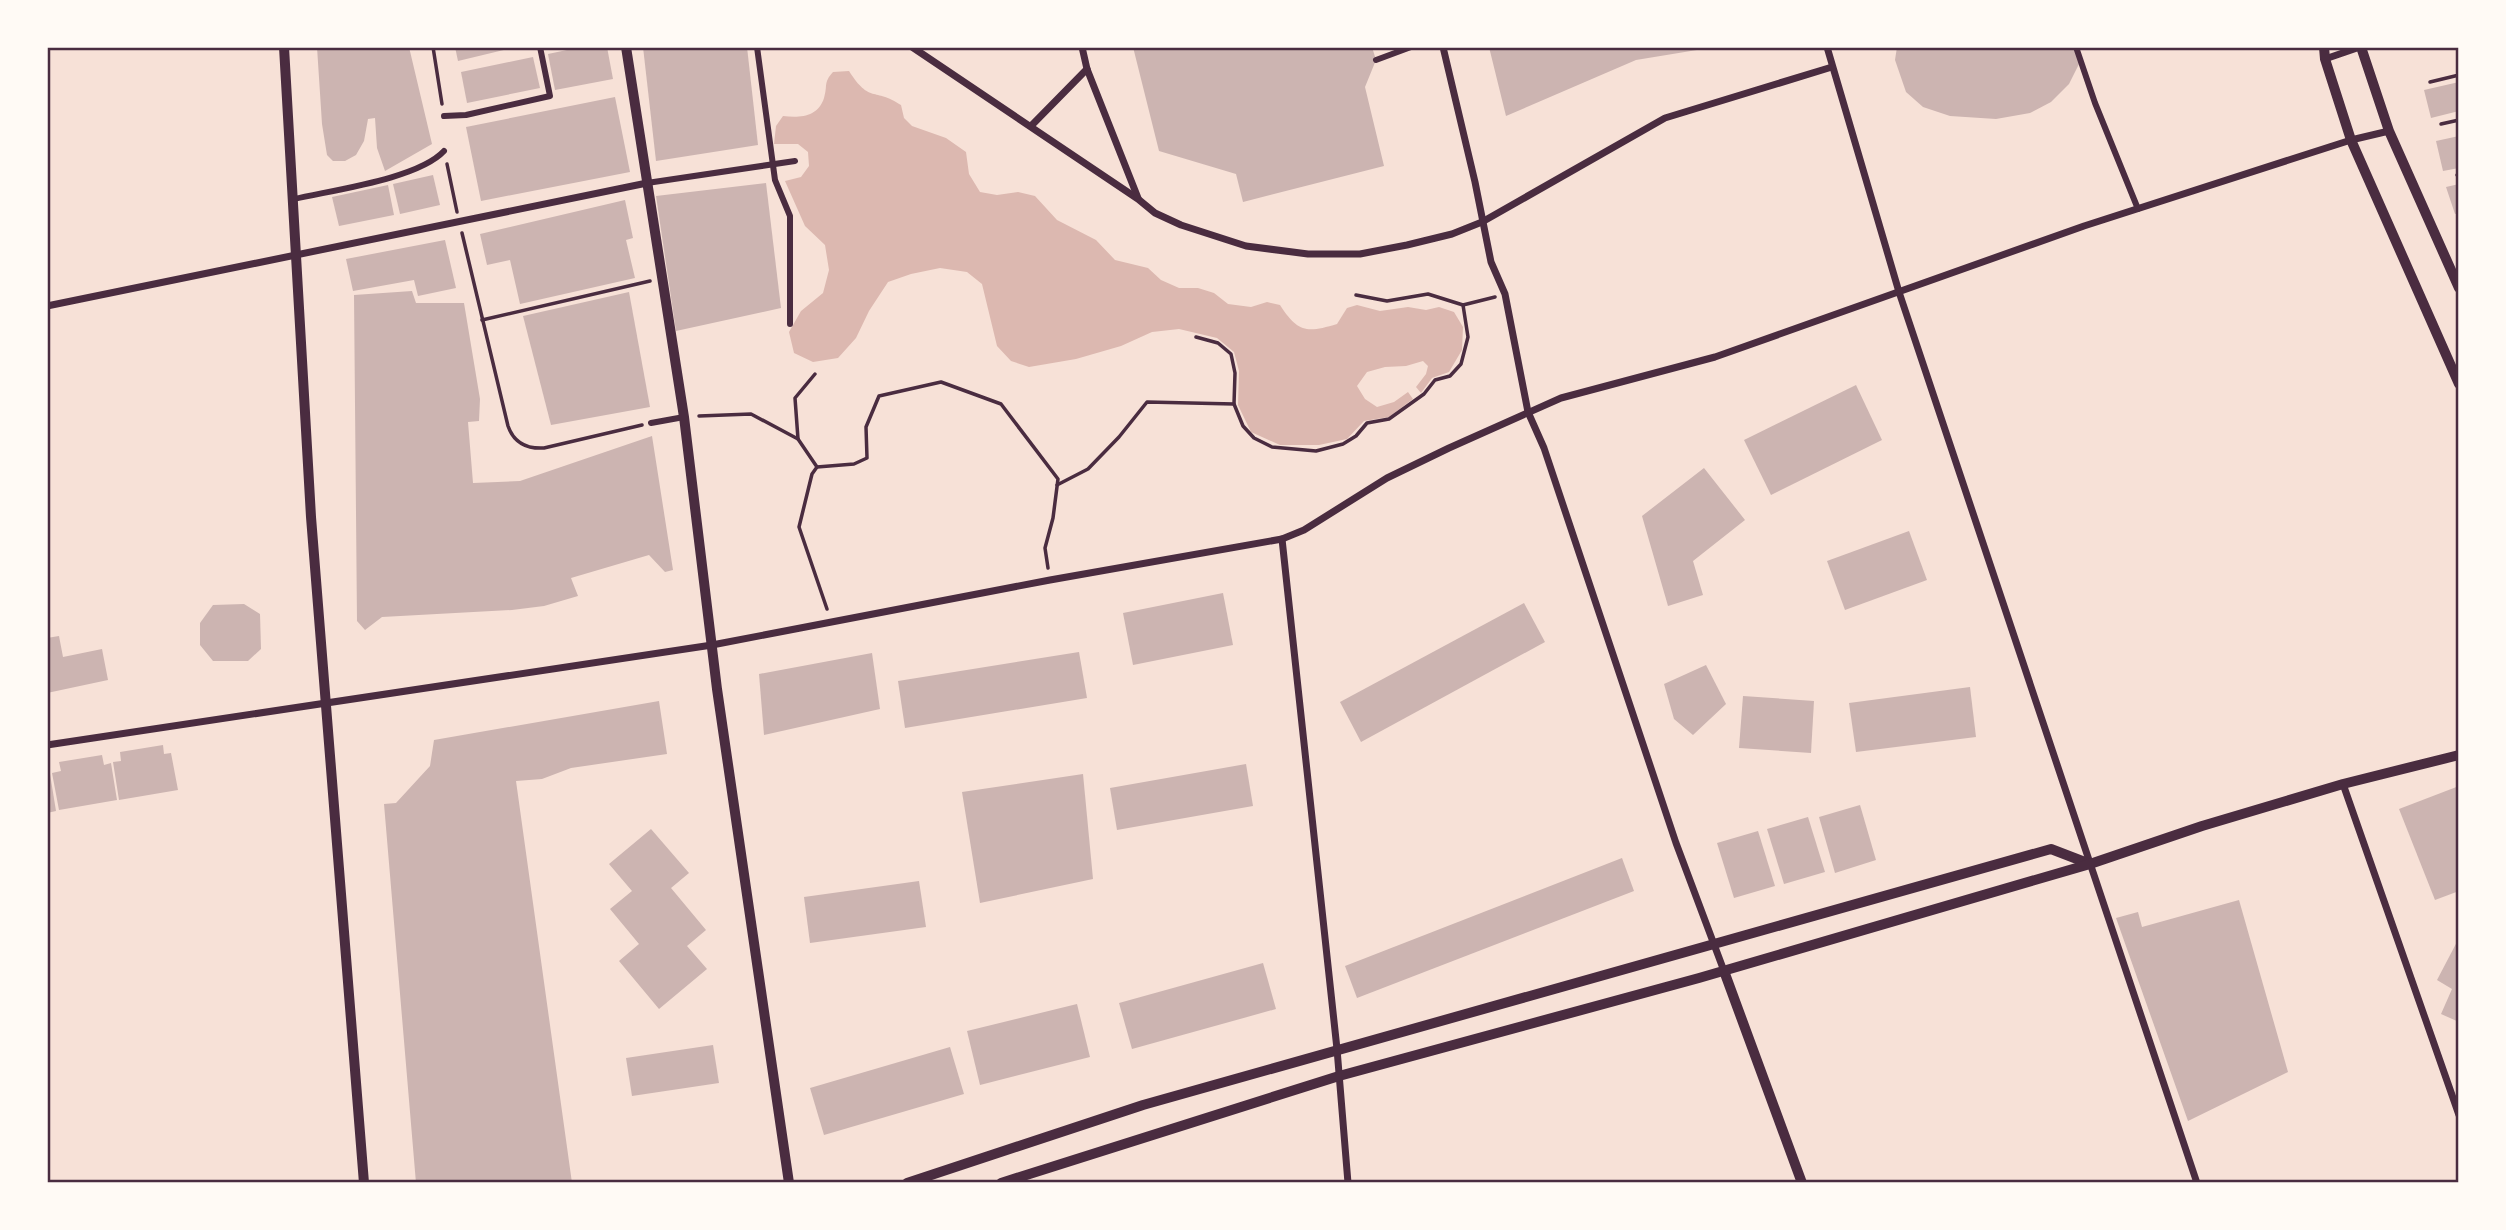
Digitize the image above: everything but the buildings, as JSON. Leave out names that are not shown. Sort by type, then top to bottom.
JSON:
[{"type":"main road","points":[[2360,47],[2389,131],[2459,288]]},
{"type":"main road","points":[[2325,53],[2351,140],[2459,384]]},
{"type":"main road","points":[[1001,1183],[1339,1076],[1724,971],[2090,864],[2202,826],[2343,784],[2459,755]]},
{"type":"main road","points":[[907,1183],[1143,1105],[2051,849],[2090,864]]},
{"type":"street","points":[[284,47],[311,517],[364,1183]]},
{"type":"street","points":[[444,116],[466,115],[550,96],[540,47]]},
{"type":"street","points":[[625,47],[684,417],[712,645],[789,1183]]},
{"type":"street","points":[[757,47],[775,180],[790,216],[790,324]]},
{"type":"street","points":[[912,47],[1155,213],[1181,225],[1246,246],[1308,254],[1372,251],[1452,234],[1482,222],[1665,118],[1832,67]]},
{"type":"street","points":[[1082,47],[1087,69],[1138,199]]},
{"type":"street","points":[[1376,60],[1412,47]]},
{"type":"street","points":[[1443,47],[1491,262],[1506,294],[1528,412],[1544,448],[1672,829],[1802,1183]]},
{"type":"street","points":[[1827,47],[1899,292],[2197,1183]]},
{"type":"street","points":[[2076,47],[2095,103],[2138,209]]},
{"type":"street","points":[[2325,53],[2360,47]]},
{"type":"street","points":[[1031,126],[1087,69]]},
{"type":"street","points":[[47,745],[712,645],[1050,580],[1282,539],[1304,530],[1387,478],[1449,447],[1561,398],[1715,357],[2138,209],[2351,140],[2389,131]]},
{"type":"street","points":[[294,199],[387,178],[436,160],[444,150]]},
{"type":"street","points":[[47,306],[647,183],[795,161]]},
{"type":"street","points":[[651,423],[684,417]]},
{"type":"street","points":[[1282,539],[1337,1049],[1348,1183]]},
{"type":"street","points":[[2343,784],[2459,1115]]},
{"type":"lane","points":[[2430,82],[2459,75]]},
{"type":"lane","points":[[2441,124],[2459,120]]},
{"type":"path","points":[[433,47],[444,116]]},
{"type":"path","points":[[444,150],[508,426],[519,443],[531,448],[544,448],[651,423]]},
{"type":"path","points":[[482,320],[662,279]]},
{"type":"path","points":[[1356,295],[1387,301],[1428,294],[1463,305],[1506,294]]},
{"type":"path","points":[[1196,337],[1218,342],[1231,355],[1235,373],[1234,404],[1243,426],[1254,438],[1272,447],[1316,451],[1343,444],[1356,436],[1367,424],[1389,419],[1424,394],[1435,380],[1450,376],[1461,364],[1468,337],[1463,305]]},
{"type":"path","points":[[815,374],[796,398],[799,439],[817,467]]},
{"type":"path","points":[[831,621],[799,527],[812,474],[817,467],[854,464],[867,458],[866,427],[879,396],[941,382],[1001,404],[1058,479],[1053,518],[1045,548],[1050,580]]},
{"type":"path","points":[[1057,485],[1088,469],[1147,402],[1234,404]]},
{"type":"path","points":[[684,417],[751,414],[799,439]]},
{"type":"shaded area","points":[[849,71],[868,92],[901,105],[904,118],[912,126],[946,138],[966,152],[969,174],[980,192],[997,195],[1018,192],[1035,196],[1057,220],[1096,240],[1115,260],[1148,268],[1161,280],[1179,288],[1198,288],[1214,293],[1228,304],[1251,307],[1267,302],[1280,305],[1292,321],[1304,328],[1318,329],[1337,324],[1347,308],[1357,305],[1380,311],[1408,307],[1426,310],[1439,307],[1454,312],[1463,327],[1462,350],[1449,372],[1432,378],[1421,393],[1416,387],[1426,374],[1428,366],[1423,361],[1367,372],[1357,386],[1365,399],[1377,407],[1394,402],[1408,392],[1413,399],[1389,417],[1364,421],[1347,439],[1319,445],[1280,445],[1251,432],[1238,405],[1239,371],[1234,352],[1217,338],[1179,329],[1152,332],[1121,346],[1076,359],[1029,367],[1011,361],[997,346],[982,284],[967,272],[940,268],[888,282],[869,311],[856,338],[838,358],[813,362],[794,353],[789,332],[801,311],[823,293],[829,270],[825,245],[805,226],[785,181],[801,177],[809,166],[808,152],[798,144],[774,144],[776,126],[783,116],[796,117],[813,113],[821,104],[827,82],[833,72]]}]
